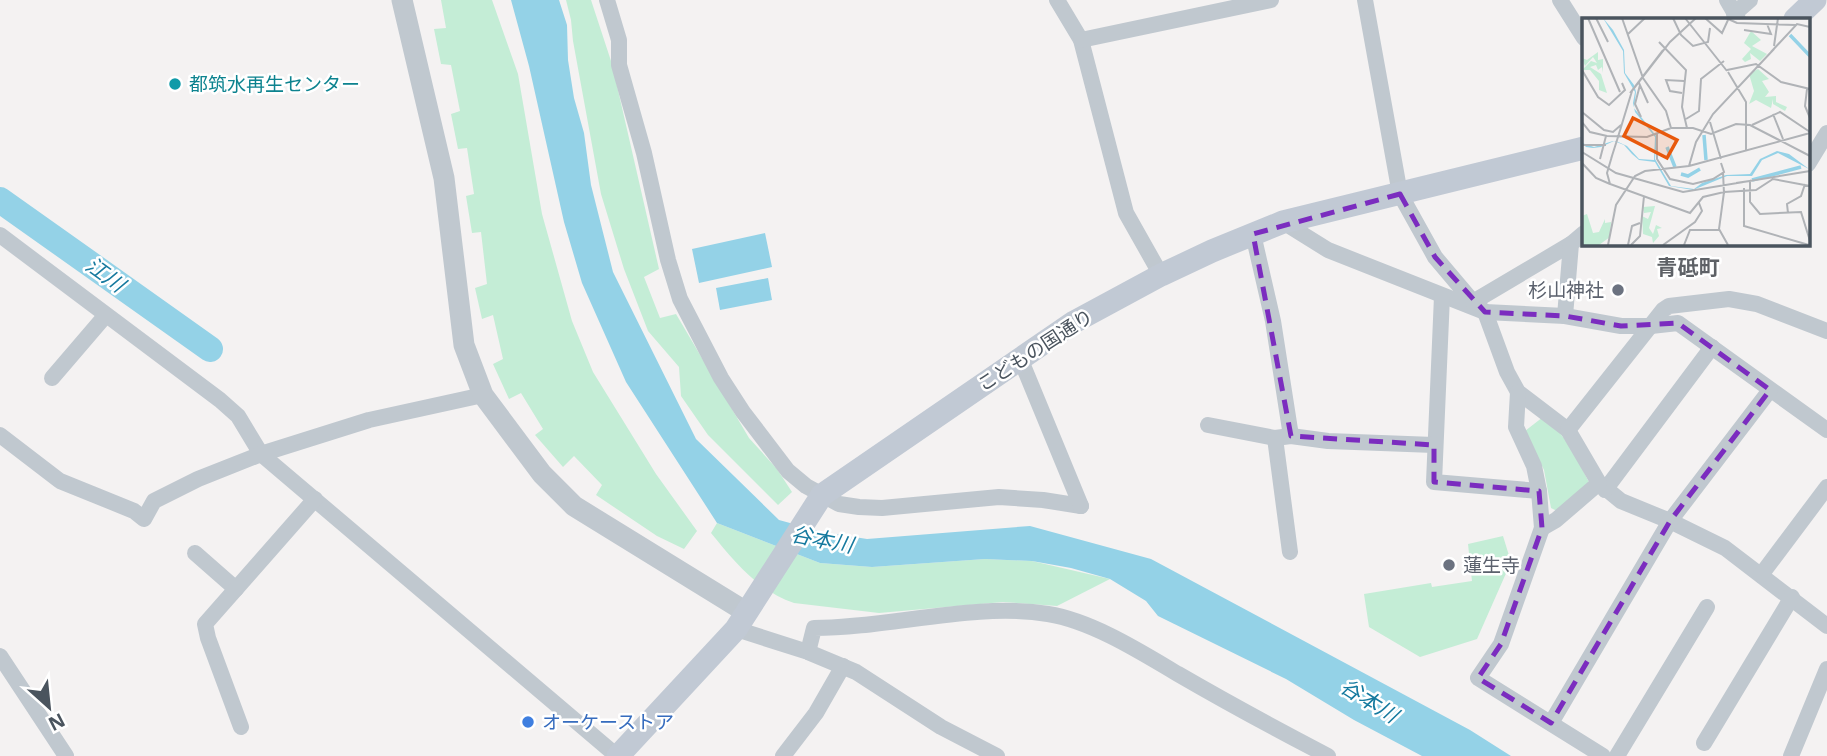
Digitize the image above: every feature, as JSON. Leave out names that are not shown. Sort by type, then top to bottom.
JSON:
[{"type":"main road","points":[[1796,18],[1815,0]]},
{"type":"main road","name":"こどもの国通り","points":[[618,756],[745,614],[820,498],[1074,322],[1161,275],[1283,222],[1582,148]]},
{"type":"street","points":[[402,0],[444,178],[464,345],[483,394],[542,474],[574,506],[745,614],[807,652],[856,671],[941,727],[996,756]]},
{"type":"street","points":[[607,0],[619,40],[620,65],[680,299],[721,378],[767,445],[796,478],[820,498],[839,504],[871,507],[999,497],[1081,506],[1020,358]]},
{"type":"street","points":[[1057,0],[1081,40],[1126,213],[1161,275]]},
{"type":"street","points":[[1081,40],[1271,0]]},
{"type":"street","points":[[1365,0],[1400,194],[1435,257],[1479,307],[1518,392],[1568,430],[1602,487],[1621,501],[1725,548],[1827,626]]},
{"type":"street","points":[[1560,0],[1582,35]]},
{"type":"street","points":[[1733,11],[1749,0]]},
{"type":"street","points":[[1810,161],[1827,133]]},
{"type":"street","points":[[1283,222],[1328,250],[1442,296],[1479,307],[1564,316],[1621,326],[1678,323],[1827,430]]},
{"type":"street","points":[[1253,234],[1273,321],[1290,552]]},
{"type":"street","points":[[0,235],[238,416],[261,454],[618,756]]},
{"type":"street","points":[[1479,307],[1582,235]]},
{"type":"street","points":[[1564,316],[1571,244]]},
{"type":"street","points":[[1442,296],[1434,482],[1539,491]]},
{"type":"street","points":[[1568,430],[1663,310],[1669,306],[1729,299],[1757,304],[1827,331]]},
{"type":"street","points":[[74,379],[57,373],[106,315]]},
{"type":"street","points":[[1542,528],[1602,487],[1712,346]]},
{"type":"street","points":[[1551,723],[1670,521],[1770,390]]},
{"type":"street","points":[[1518,392],[1516,427],[1534,466],[1542,528],[1501,644],[1478,678],[1603,756]]},
{"type":"street","points":[[0,435],[61,481],[134,511],[144,519],[154,501],[198,479],[261,454],[369,420],[483,394]]},
{"type":"street","points":[[1208,425],[1328,441],[1434,445]]},
{"type":"street","points":[[1761,575],[1827,486]]},
{"type":"street","points":[[241,727],[205,624],[315,499]]},
{"type":"street","points":[[195,553],[236,589]]},
{"type":"street","points":[[1704,743],[1792,597]]},
{"type":"street","points":[[1617,756],[1707,607]]},
{"type":"street","points":[[807,652],[814,628],[1004,611],[1050,614],[1139,649],[1178,674],[1328,756]]},
{"type":"street","points":[[0,656],[66,756]]},
{"type":"street","points":[[783,756],[816,713],[843,666]]},
{"type":"street","points":[[1791,756],[1827,669]]},
{"type":"highlighted area","points":[[1400,194],[1435,257],[1485,312],[1565,316],[1621,326],[1678,323],[1770,390],[1670,521],[1551,723],[1478,678],[1501,644],[1542,528],[1539,491],[1434,482],[1434,445],[1291,436],[1253,234]]},
{"type":"green space","points":[[441,0],[492,0],[518,74],[542,214],[572,321],[593,372],[656,474],[697,531],[684,549],[657,536],[596,495],[602,485],[574,456],[563,467],[535,435],[543,429],[521,393],[509,399],[493,364],[503,359],[493,315],[482,319],[475,288],[487,284],[481,232],[472,233],[466,196],[474,194],[467,148],[458,149],[451,114],[460,111],[451,65],[441,64],[434,29],[446,28]]},
{"type":"green space","points":[[566,0],[591,0],[612,64],[659,269],[644,277],[660,318],[676,314],[749,438],[777,469],[792,492],[778,505],[708,435],[681,396],[679,367],[648,331],[624,269],[601,194]]},
{"type":"green space","points":[[1543,417],[1565,439],[1590,484],[1557,511],[1551,508],[1544,470],[1525,431]]},
{"type":"green space","points":[[717,523],[820,563],[872,567],[985,559],[1032,561],[1110,579],[1057,606],[1003,602],[879,613],[794,603],[769,591],[738,564],[711,533]]},
{"type":"green space","points":[[1503,536],[1511,562],[1477,639],[1420,657],[1369,627],[1364,594],[1431,583],[1432,587],[1472,581],[1468,544]]},
{"type":"water","name":"谷本川","points":[[511,0],[559,0],[567,25],[568,60],[574,98],[584,133],[591,185],[613,272],[696,439],[779,520],[823,532],[867,539],[1030,526],[1151,559],[1470,730],[1511,756],[1422,756],[1354,720],[1286,679],[1158,616],[1146,601],[1110,579],[1032,561],[985,559],[872,567],[820,563],[717,523],[626,382],[582,283],[564,222],[529,66]]},
{"type":"water","points":[[765,233],[772,267],[699,283],[692,249]]},
{"type":"water","points":[[768,278],[772,300],[720,310],[716,288]]},
{"type":"waterway","name":"江川","points":[[0,200],[210,349]]},
{"type":"place","name":"都筑水再生センター","points":[[175,84]]},
{"type":"place","name":"杉山神社","points":[[1618,290]]},
{"type":"place","name":"蓮生寺","points":[[1449,565]]},
{"type":"place","name":"オーケーストア","points":[[528,722]]},
{"type":"district","name":"青砥町","points":[[1688,268]]}]
